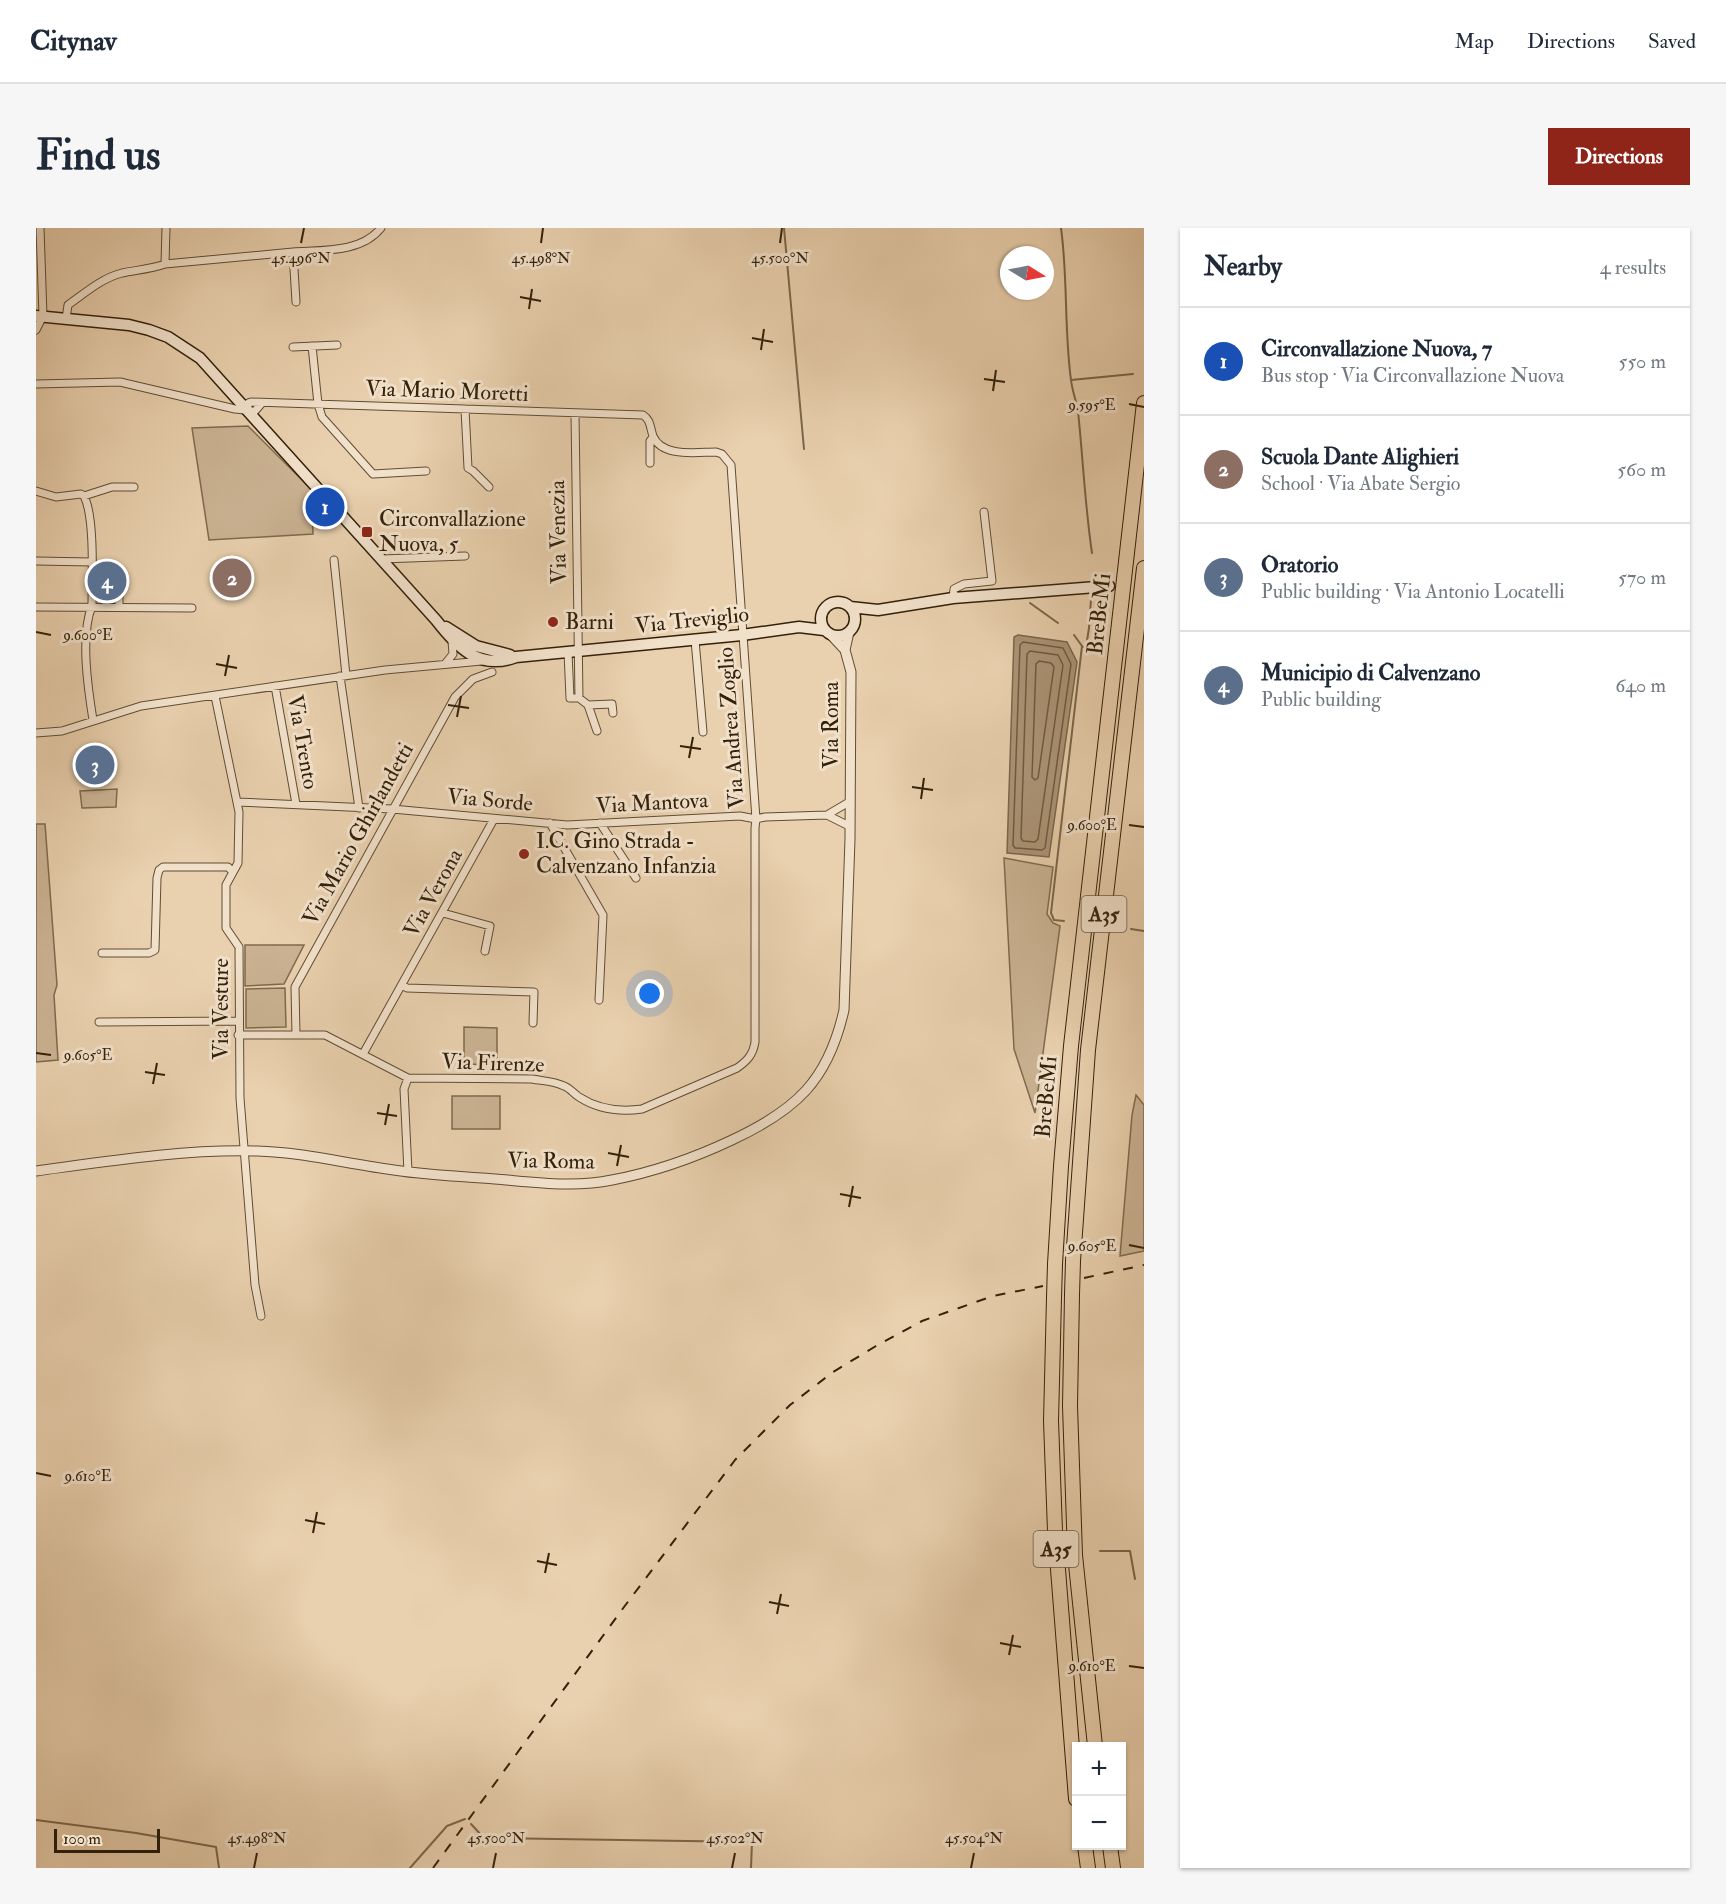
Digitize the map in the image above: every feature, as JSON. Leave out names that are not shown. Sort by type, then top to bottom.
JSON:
[{"type":"highway","name":"BreBeMi","points":[[1077,1796],[1055,1531],[1051,1421],[1053,1298],[1071,1046],[1144,403]]},
{"type":"highway","name":"BreBeMi","points":[[1095,1742],[1075,1555],[1070,1406],[1073,1261],[1088,1050],[1144,568]]},
{"type":"highway","points":[[1085,1850],[1088,1868]]},
{"type":"highway","points":[[1111,1850],[1113,1868]]},
{"type":"main road","points":[[40,316],[129,325],[168,337],[200,358],[382,559],[452,641],[480,655]]},
{"type":"main road","name":"Via Treviglio","points":[[799,627],[822,614],[824,609],[840,602],[850,607],[878,610],[953,598],[1109,586]]},
{"type":"main road","points":[[850,607],[854,615],[851,628]]},
{"type":"main road","name":"Via Treviglio","points":[[480,655],[516,657],[695,640],[799,627],[840,636],[878,610]]},
{"type":"main road","points":[[822,614],[821,620],[828,632]]},
{"type":"main road","points":[[436,620],[464,639],[480,655]]},
{"type":"street","points":[[36,330],[40,316],[39,228]]},
{"type":"street","points":[[165,264],[166,228]]},
{"type":"street","points":[[66,319],[68,305],[96,285],[121,273],[165,264],[348,248],[373,238],[381,228]]},
{"type":"street","points":[[293,252],[296,302]]},
{"type":"street","points":[[293,347],[337,345]]},
{"type":"street","points":[[312,346],[318,404],[322,417],[374,474],[426,471]]},
{"type":"street","points":[[36,384],[120,382],[235,410],[248,410]]},
{"type":"street","name":"Via Mario Moretti","points":[[248,410],[255,411],[262,403],[643,415],[649,422],[653,437]]},
{"type":"street","points":[[465,409],[468,468],[489,487]]},
{"type":"street","name":"Via Venezia","points":[[573,651],[575,413]]},
{"type":"street","points":[[651,463],[650,441],[653,437]]},
{"type":"street","name":"Via Andrea Zoglio","points":[[653,437],[663,448],[672,451],[722,454],[731,465],[756,819]]},
{"type":"street","points":[[36,491],[56,497],[81,494],[84,496],[112,487],[134,487]]},
{"type":"street","points":[[84,496],[88,506],[92,562],[92,606],[86,650],[87,684],[93,720]]},
{"type":"street","name":"Via Treviglio","points":[[953,598],[954,589],[964,584],[992,581],[984,512]]},
{"type":"street","points":[[382,559],[465,556]]},
{"type":"street","points":[[334,560],[343,676],[359,808]]},
{"type":"street","points":[[36,561],[92,562]]},
{"type":"street","points":[[119,568],[119,607]]},
{"type":"street","points":[[36,607],[192,608]]},
{"type":"street","name":"Via Roma","points":[[845,650],[851,628]]},
{"type":"street","name":"Via Roma","points":[[36,1171],[160,1154],[288,1153],[408,1172],[561,1185],[610,1181],[669,1166],[718,1147],[781,1115],[800,1099],[826,1063],[839,1035],[847,984],[851,672],[845,650],[828,632]]},
{"type":"street","points":[[695,640],[703,732]]},
{"type":"street","points":[[447,663],[453,654],[452,641]]},
{"type":"street","points":[[573,651],[570,698],[579,698],[588,705],[597,731]]},
{"type":"street","points":[[447,663],[480,655]]},
{"type":"street","points":[[36,733],[62,730],[141,706],[447,663],[480,655]]},
{"type":"street","name":"Via Mario Ghirlandetti","points":[[296,1035],[295,987],[455,697],[473,679],[492,672]]},
{"type":"street","name":"Via Trento","points":[[275,686],[296,804]]},
{"type":"street","name":"Via Vesture","points":[[215,696],[239,812],[238,863],[226,885],[226,928],[239,947],[238,1035],[243,1152],[246,1164],[255,1285],[261,1316]]},
{"type":"street","points":[[588,705],[612,704],[613,712]]},
{"type":"street","name":"Via Sorde","points":[[237,802],[392,809],[550,823],[603,915],[598,1000]]},
{"type":"street","name":"Via Roma","points":[[827,815],[849,802]]},
{"type":"street","name":"Via Roma","points":[[756,819],[827,815],[849,826]]},
{"type":"street","name":"Via Mantova","points":[[550,823],[567,825],[740,816],[756,819]]},
{"type":"street","name":"Via Verona","points":[[363,1054],[494,819]]},
{"type":"street","name":"Via Firenze","points":[[238,1035],[325,1035],[408,1078],[551,1082],[566,1086],[579,1097],[596,1106],[614,1111],[642,1109],[737,1068],[748,1060],[754,1051],[754,828],[756,819]]},
{"type":"street","points":[[600,823],[636,878]]},
{"type":"street","points":[[102,953],[150,953],[155,950],[157,878],[159,870],[163,867],[228,867],[233,872]]},
{"type":"street","points":[[443,913],[490,926],[485,951]]},
{"type":"street","points":[[402,985],[407,988],[534,992],[532,1023]]},
{"type":"street","points":[[99,1022],[239,1021]]},
{"type":"street","points":[[408,1078],[404,1089],[408,1172]]},
{"type":"shaded area","points":[[248,426],[311,489],[313,534],[209,540],[192,428]]},
{"type":"shaded area","points":[[117,789],[116,807],[82,808],[80,791]]},
{"type":"shaded area","points":[[36,824],[45,824],[57,985],[54,995],[58,1060],[36,1062]]},
{"type":"shaded area","points":[[1004,858],[1053,867],[1047,914],[1053,923],[1060,926],[1035,1113],[1014,1049]]},
{"type":"shaded area","points":[[245,945],[304,945],[284,984],[245,986]]},
{"type":"shaded area","points":[[285,988],[286,1027],[246,1028],[246,989]]},
{"type":"shaded area","points":[[464,1027],[497,1028],[497,1065],[464,1064]]},
{"type":"shaded area","points":[[1136,1095],[1144,1105],[1144,1251],[1120,1256],[1132,1115]]},
{"type":"shaded area","points":[[452,1096],[500,1096],[500,1129],[452,1129]]},
{"type":"water","points":[[1018,635],[1067,642],[1077,662],[1049,857],[1007,853],[1014,637]]},
{"type":"waterway","points":[[784,228],[804,449]]},
{"type":"waterway","points":[[1061,228],[1065,266],[1067,342],[1078,411],[1092,553]]},
{"type":"waterway","points":[[1071,380],[1133,374]]},
{"type":"waterway","points":[[1082,647],[1086,647],[1091,599]]},
{"type":"waterway","points":[[1030,603],[1058,623]]},
{"type":"waterway","points":[[1064,921],[1054,920],[1051,913],[1082,646],[1074,635]]},
{"type":"waterway","points":[[1131,929],[1144,931]]},
{"type":"waterway","points":[[1100,1551],[1130,1551],[1135,1579]]},
{"type":"waterway","points":[[410,1868],[447,1826],[465,1819]]},
{"type":"waterway","points":[[36,1820],[136,1833],[216,1847],[219,1868]]},
{"type":"waterway","points":[[471,1824],[484,1838],[752,1842],[751,1868]]},
{"type":"railway","points":[[1084,1278],[1144,1265]]},
{"type":"railway","points":[[433,1868],[735,1460],[790,1405],[833,1372],[922,1321],[993,1296],[1043,1286]]},
{"type":"place","name":"Circonvallazione Nuova, 7","points":[[325,507]]},
{"type":"place","name":"Circonvallazione Nuova, 5","points":[[367,532]]},
{"type":"place","name":"Scuola Dante Alighieri","points":[[232,578]]},
{"type":"place","name":"Municipio di Calvenzano","points":[[107,581]]},
{"type":"place","name":"Barni","points":[[553,622]]},
{"type":"place","name":"Oratorio","points":[[95,765]]},
{"type":"place","name":"I.C. Gino Strada - Calvenzano Infanzia","points":[[524,854]]}]
